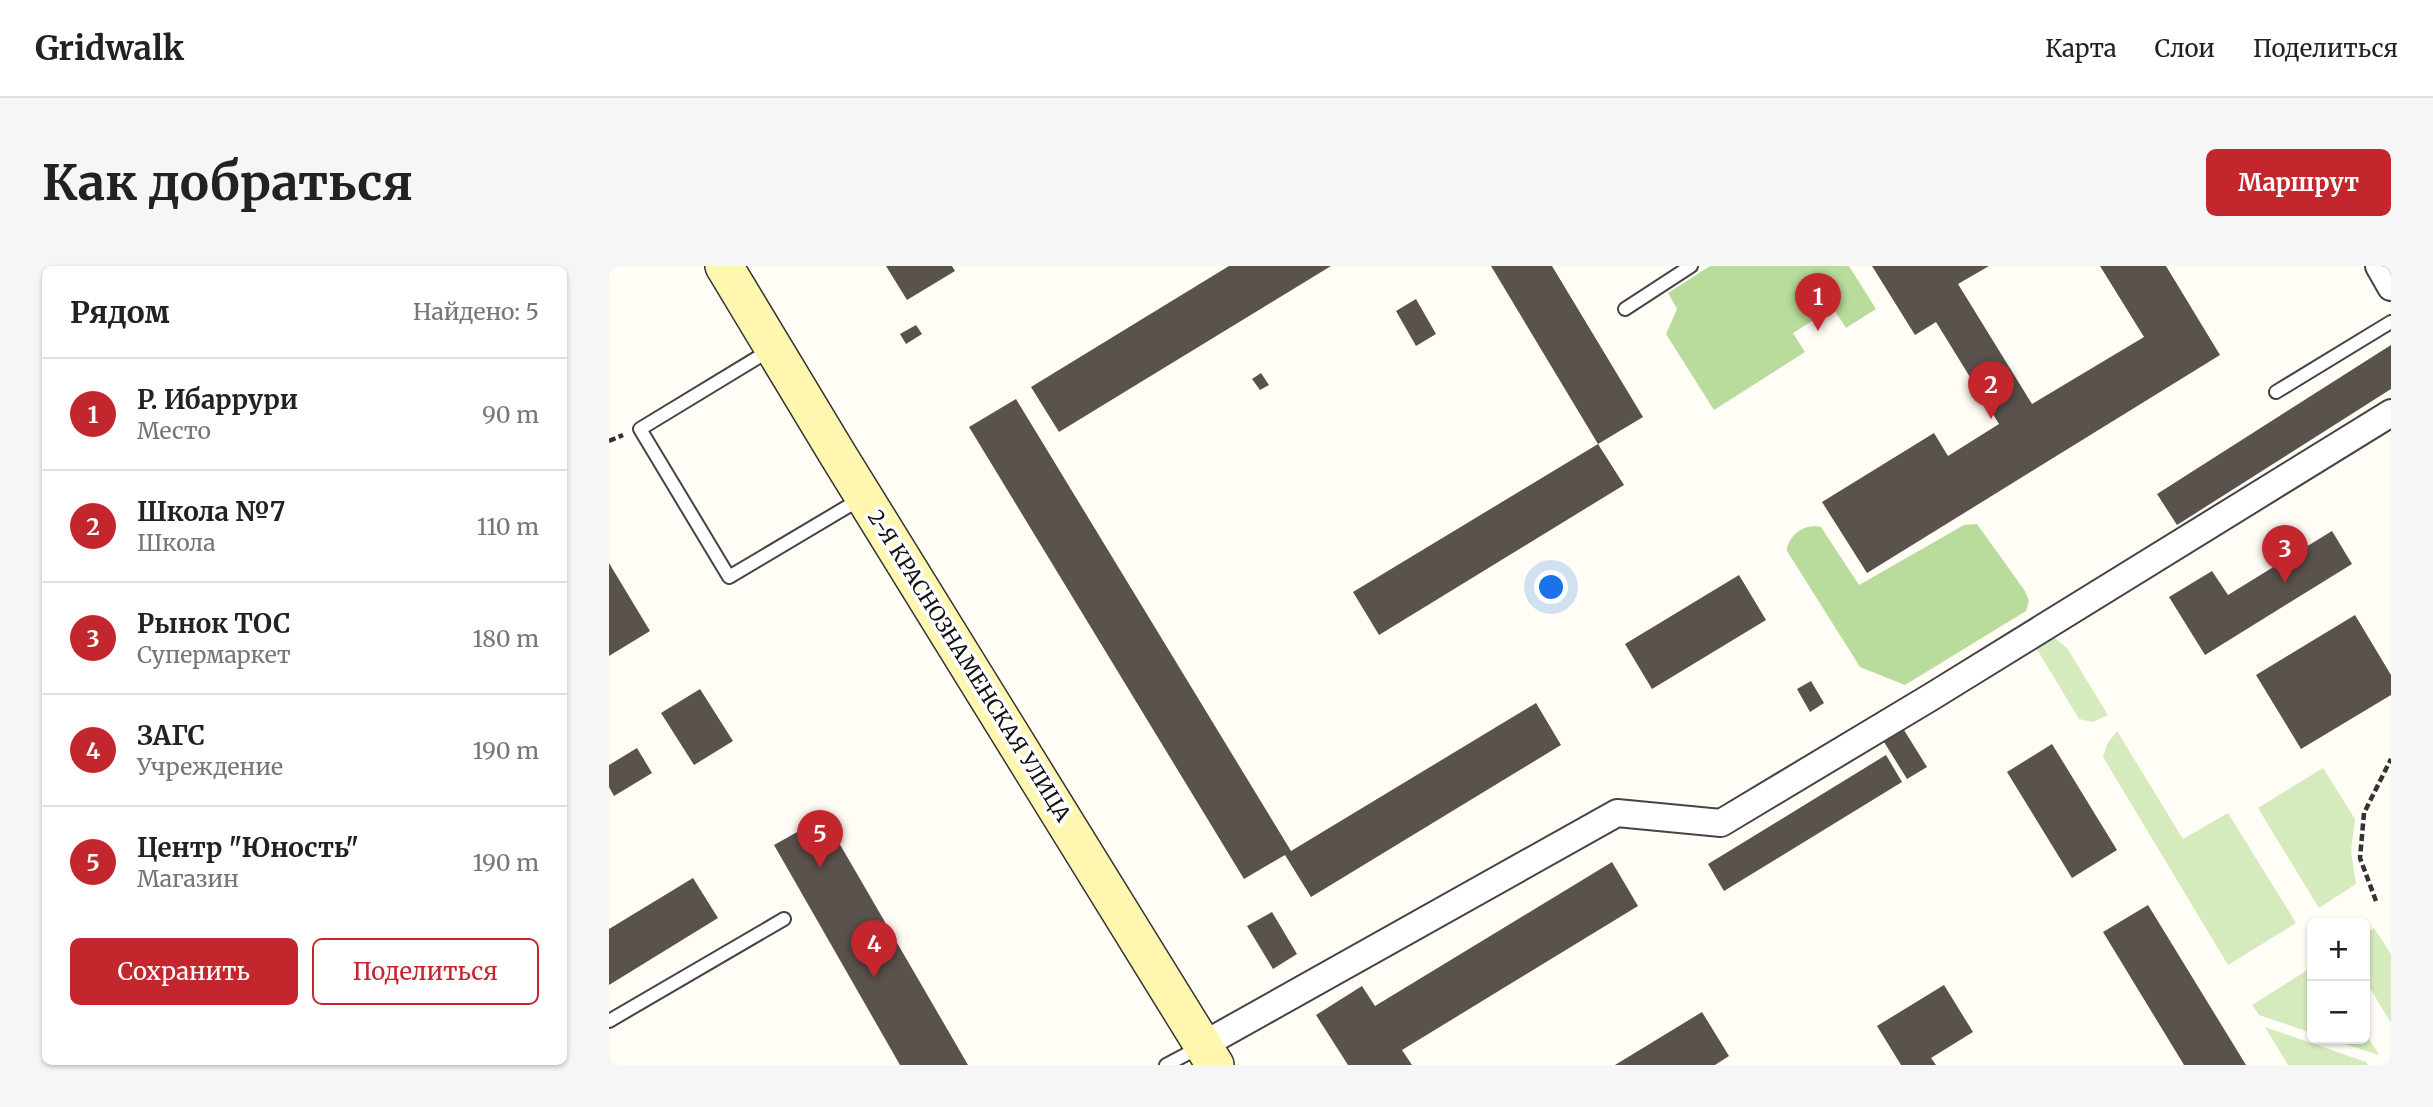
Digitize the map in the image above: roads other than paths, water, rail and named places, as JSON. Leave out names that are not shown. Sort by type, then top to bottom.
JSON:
[{"type":"street","name":"2-Я КРАСНОЗНАМЕНСКАЯ УЛИЦА","points":[[724,266],[1209,1055]]},
{"type":"street","points":[[2379,266],[2391,287]]},
{"type":"street","points":[[1209,1055],[1617,813],[1721,823],[1899,717],[2391,413]]},
{"type":"lane","points":[[1625,309],[1691,266]]},
{"type":"lane","points":[[2276,392],[2391,322]]},
{"type":"lane","points":[[773,348],[641,429],[729,577],[864,496]]},
{"type":"lane","points":[[609,1021],[784,919]]},
{"type":"lane","points":[[1166,1065],[1209,1055]]},
{"type":"place","name":"Р. Ибаррури","points":[[1818,331]]},
{"type":"place","name":"Школа №7","points":[[1991,419]]},
{"type":"place","name":"Рынок ТОС","points":[[2285,583]]},
{"type":"place","name":"Центр \"Юность\"","points":[[820,868]]},
{"type":"place","name":"ЗАГС","points":[[874,978]]}]
